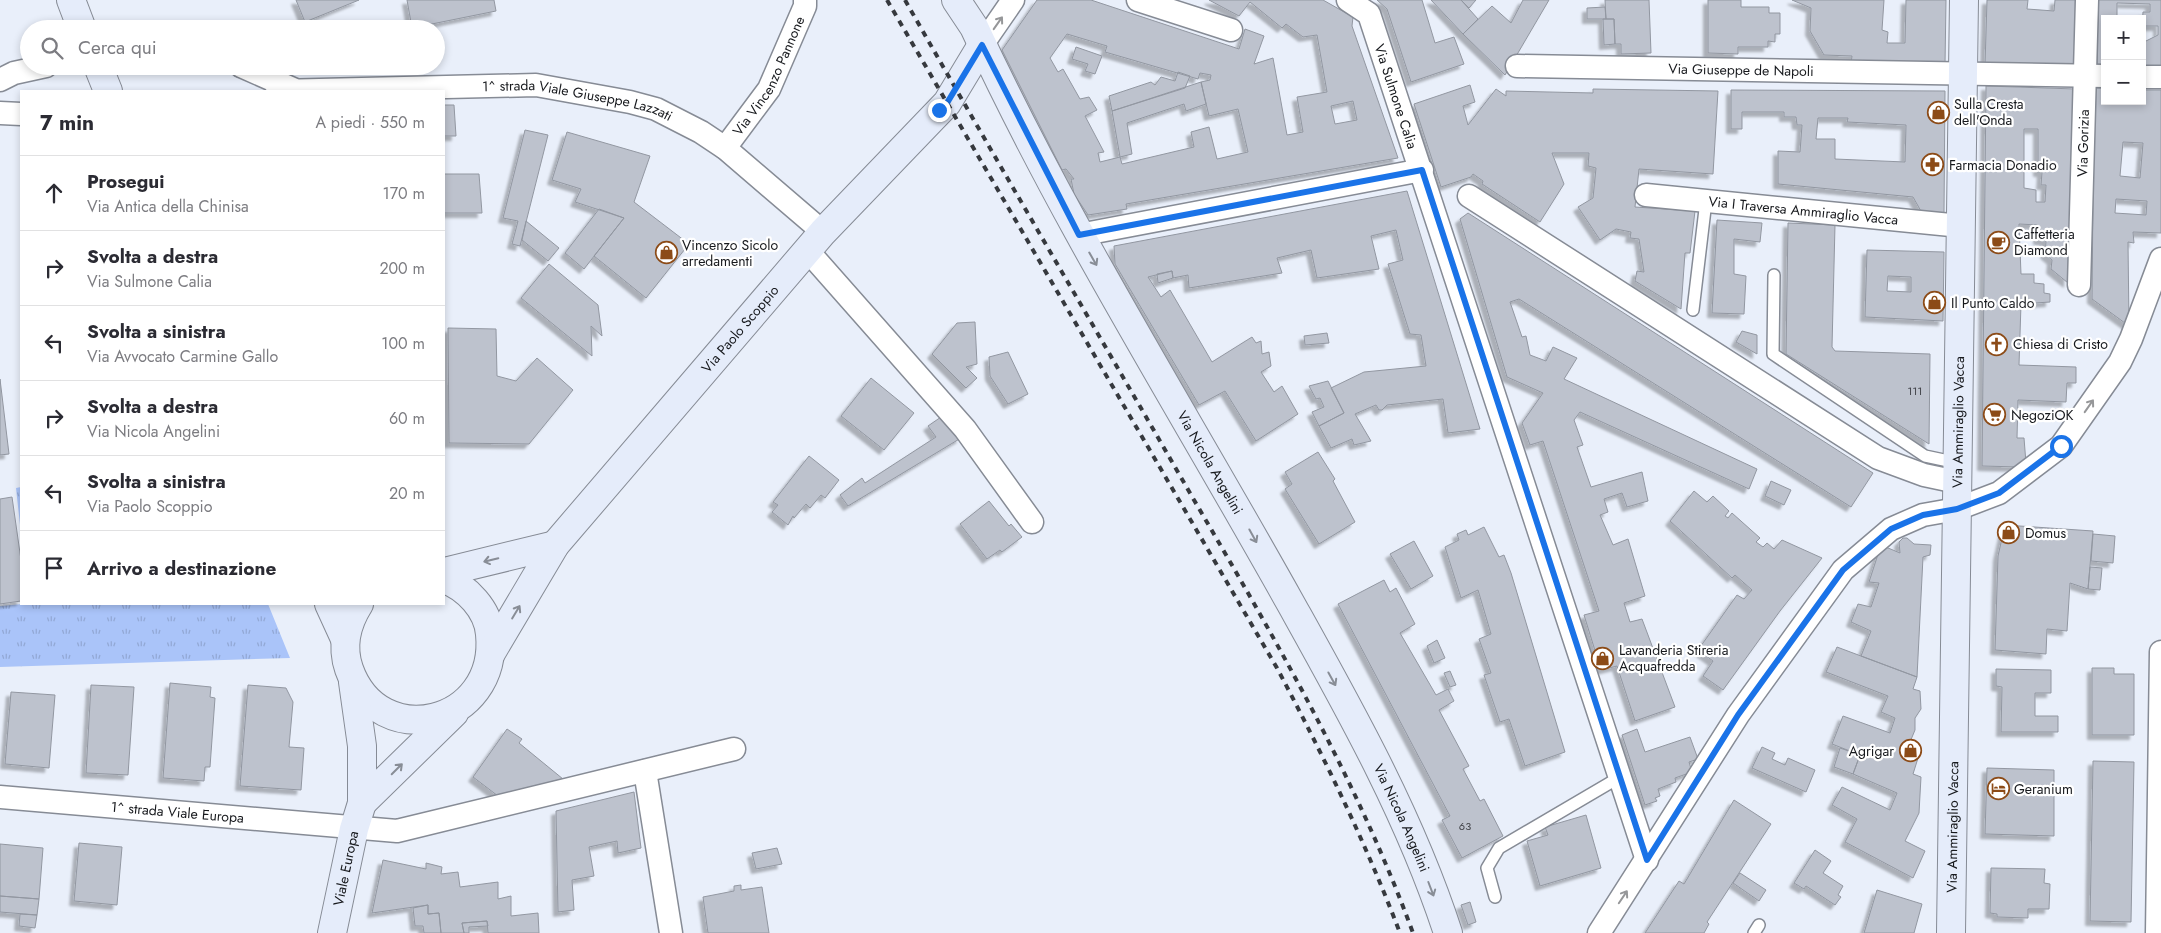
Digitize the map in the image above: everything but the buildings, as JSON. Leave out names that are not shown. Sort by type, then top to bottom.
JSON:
[{"type":"street","points":[[71,0],[79,20]]},
{"type":"street","name":"Via Vincenzo Pannone","points":[[725,148],[770,89],[805,6],[805,0]]},
{"type":"street","name":"Via Nicola Angelini","points":[[956,0],[974,27],[1079,235],[1234,502],[1357,724],[1385,778],[1417,851],[1448,933]]},
{"type":"street","points":[[982,45],[1013,0]]},
{"type":"street","points":[[1138,0],[1231,30]]},
{"type":"street","name":"Via Sulmone Calia","points":[[1348,0],[1369,14],[1422,170],[1647,860]]},
{"type":"street","name":"Via Ammiraglio Vacca","points":[[1951,933],[1964,0]]},
{"type":"street","name":"Via Gorizia","points":[[2079,285],[2095,76],[2087,0]]},
{"type":"street","name":"Via Paolo Scoppio","points":[[491,654],[555,545],[815,241],[947,103],[982,45]]},
{"type":"street","name":"Via Giuseppe de Napoli","points":[[1517,66],[2095,76]]},
{"type":"street","points":[[0,80],[20,72]]},
{"type":"street","points":[[102,75],[108,90]]},
{"type":"street","name":"1^ strada Viale Giuseppe Lazzati","points":[[258,75],[285,90],[536,85],[630,102],[656,109],[701,132],[725,148],[815,241],[965,429],[1032,522]]},
{"type":"street","points":[[2146,76],[2161,77]]},
{"type":"street","points":[[0,113],[20,114]]},
{"type":"street","points":[[1079,235],[1422,170]]},
{"type":"street","name":"Via I Traversa Ammiraglio Vacca","points":[[1646,195],[1961,226]]},
{"type":"street","points":[[1469,196],[1878,458],[1924,475],[1999,493],[2061,446],[2120,362],[2131,340],[2161,259]]},
{"type":"street","points":[[1599,933],[1738,715],[1843,570],[1891,529],[1923,515],[1957,484]]},
{"type":"street","points":[[445,572],[555,545]]},
{"type":"street","points":[[358,816],[456,710],[474,695],[486,676],[491,654],[490,632],[483,612],[470,594],[445,579]]},
{"type":"street","points":[[329,605],[345,638]]},
{"type":"street","points":[[345,638],[351,616],[358,605]]},
{"type":"street","name":"Viale Europa","points":[[332,933],[358,816],[362,746],[353,682],[346,661],[345,638]]},
{"type":"street","points":[[2157,933],[2161,652]]},
{"type":"street","points":[[353,682],[368,700],[387,714],[410,720],[418,720],[434,719],[456,710]]},
{"type":"street","name":"1^ strada Viale Europa","points":[[0,797],[358,816],[397,831],[734,749]]},
{"type":"street","points":[[645,771],[671,933]]},
{"type":"lane","points":[[1693,310],[1706,201]]},
{"type":"lane","points":[[1774,275],[1773,354],[1925,456],[1957,484]]},
{"type":"lane","points":[[1495,897],[1487,868],[1499,848],[1620,777]]},
{"type":"green space","points":[[20,487],[20,525],[16,488]]},
{"type":"green space","points":[[20,604],[268,605],[290,658],[0,667],[0,606]]},
{"type":"railway","points":[[887,0],[1277,668],[1343,799],[1400,933]]},
{"type":"railway","points":[[905,0],[1285,658],[1367,820],[1413,933]]},
{"type":"place","name":"Sulla Cresta dell'Onda","points":[[1938,112]]},
{"type":"place","name":"Farmacia Donadio","points":[[1933,165]]},
{"type":"place","name":"Caffetteria Diamond","points":[[1998,242]]},
{"type":"place","name":"Vincenzo Sicolo arredamenti","points":[[666,253]]},
{"type":"place","name":"Il Punto Caldo","points":[[1935,303]]},
{"type":"place","name":"Chiesa di Cristo","points":[[1997,344]]},
{"type":"place","name":"NegoziOK","points":[[1995,415]]},
{"type":"place","name":"Domus","points":[[2009,533]]},
{"type":"place","name":"Lavanderia Stireria Acquafredda","points":[[1603,658]]},
{"type":"place","name":"Agrigar","points":[[1910,751]]},
{"type":"place","name":"Geranium","points":[[1998,789]]},
{"type":"route","points":[[939,110],[947,103],[982,45],[1079,235],[1422,170],[1647,860],[1738,715],[1843,570],[1891,529],[1923,515],[1957,509],[1999,493],[2061,446]]}]
